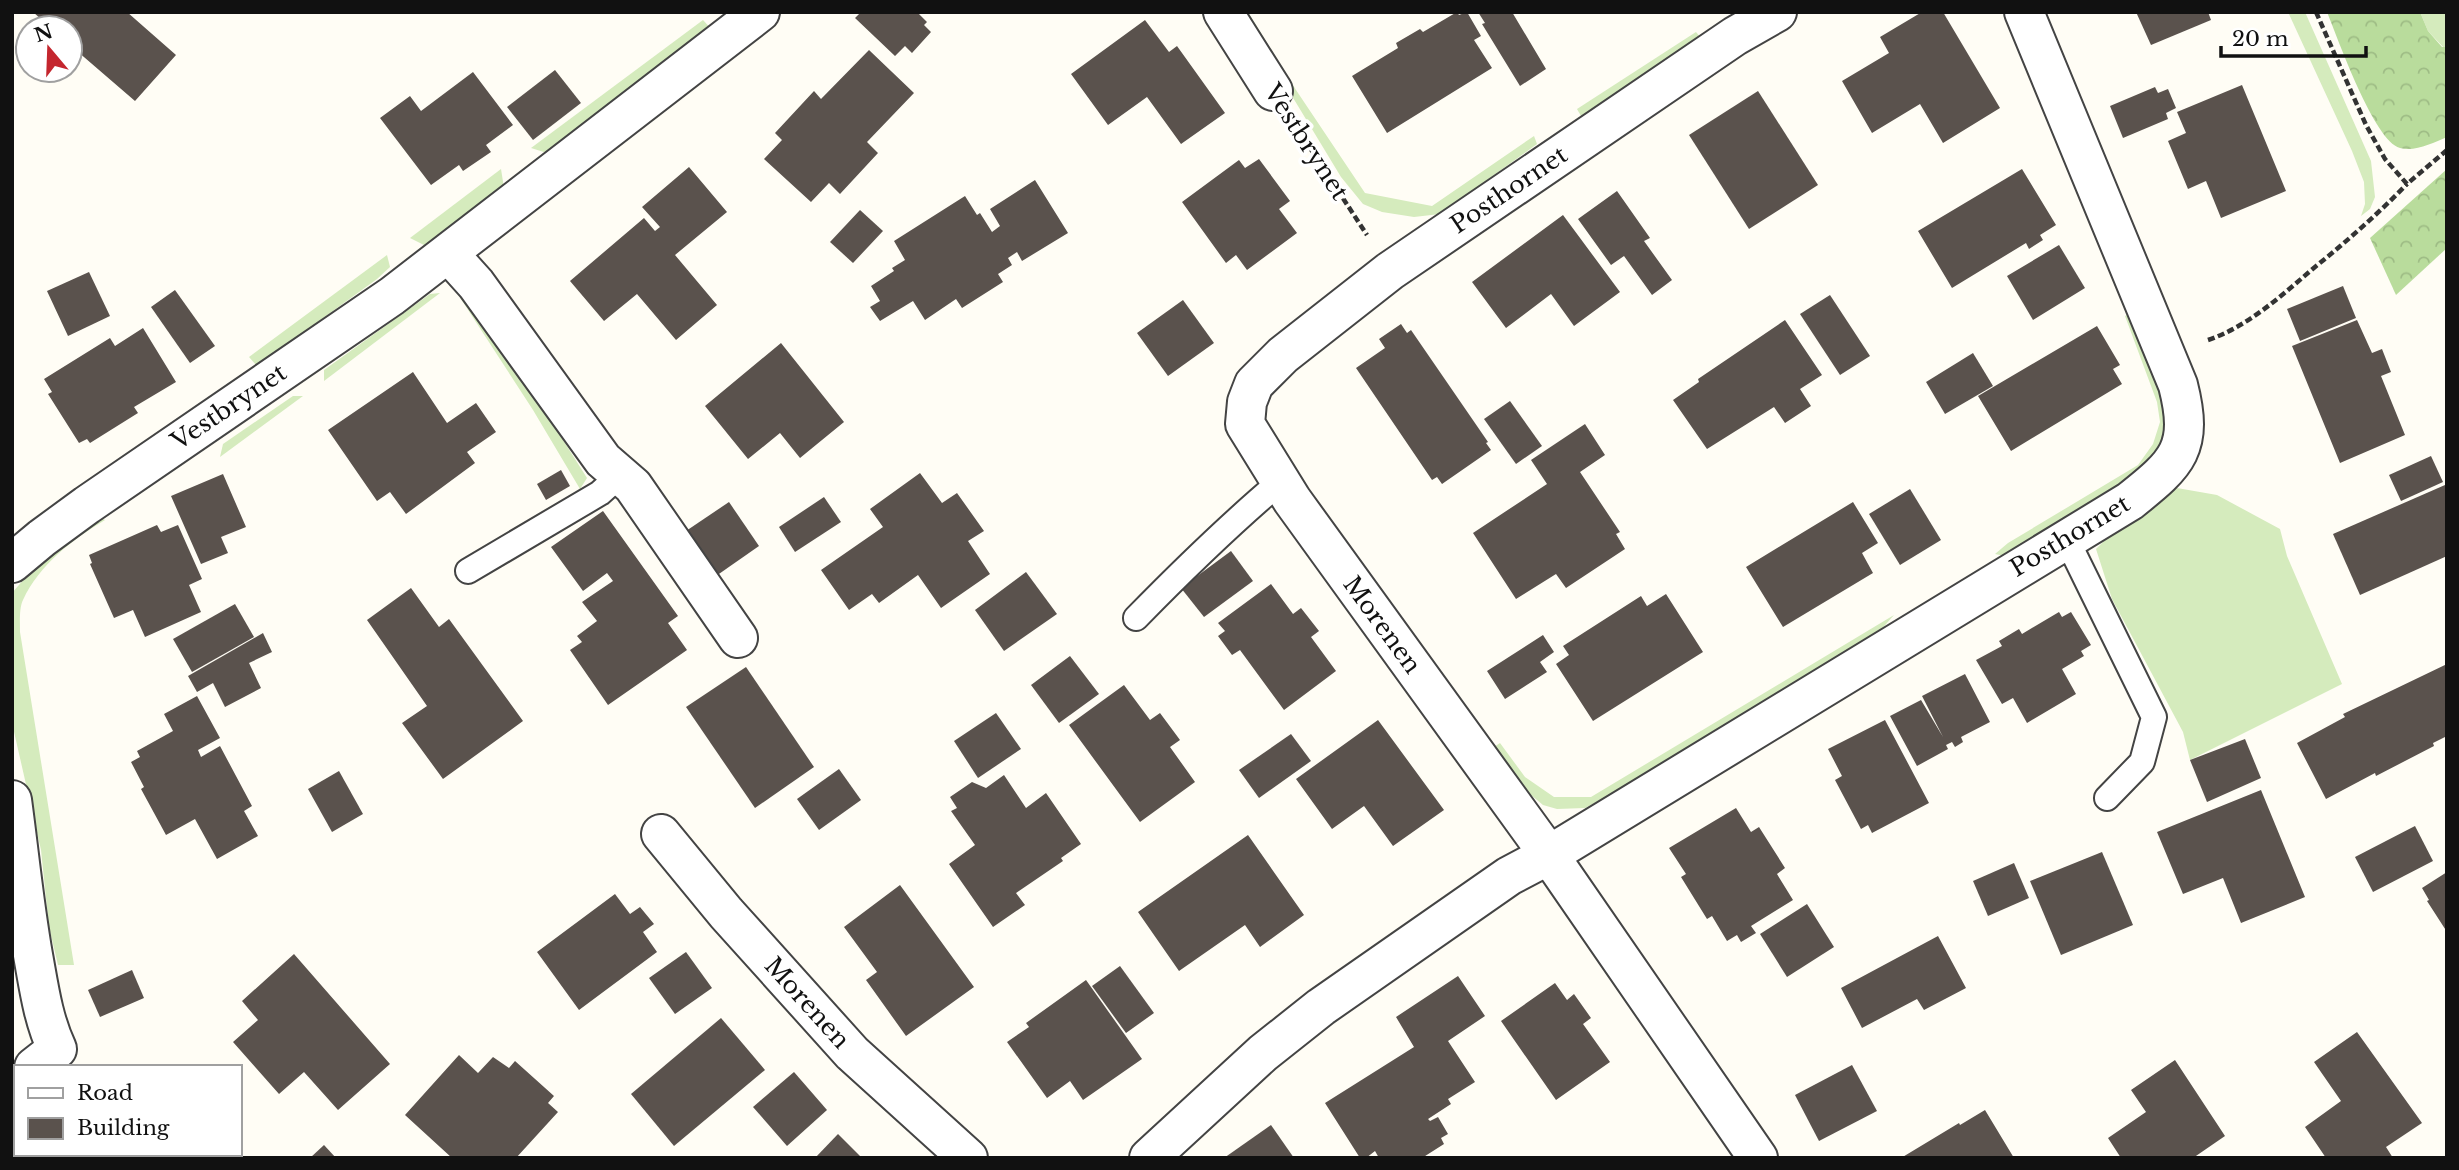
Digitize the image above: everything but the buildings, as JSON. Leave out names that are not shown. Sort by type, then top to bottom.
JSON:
[{"type":"street","name":"Vestbrynet","points":[[12,563],[87,505],[392,296],[760,12]]},
{"type":"street","name":"Vestbrynet","points":[[1223,12],[1273,91]]},
{"type":"street","name":"Posthornet","points":[[1254,384],[1283,355],[1390,271],[1735,36],[1777,12]]},
{"type":"street","name":"Posthornet","points":[[1549,855],[2130,501],[2164,474],[2176,457],[2185,435],[2184,409],[2166,353],[2024,12]]},
{"type":"street","points":[[449,254],[476,284],[603,460],[633,486],[738,638]]},
{"type":"street","name":"Morenen","points":[[1254,384],[1247,402],[1245,425],[1280,482],[1549,855],[1758,1158]]},
{"type":"street","points":[[12,800],[28,927],[55,1061]]},
{"type":"street","name":"Morenen","points":[[661,834],[726,913],[852,1053],[968,1158]]},
{"type":"street","points":[[1149,1158],[1264,1053],[1321,1007],[1509,876],[1549,855]]},
{"type":"lane","points":[[468,571],[600,492],[620,475]]},
{"type":"lane","points":[[1136,618],[1175,578],[1280,482]]},
{"type":"lane","points":[[2066,538],[2154,718],[2142,762],[2107,798]]},
{"type":"path","points":[[2316,12],[2366,125],[2385,159],[2407,184]]},
{"type":"path","name":"Vestbrynet","points":[[1273,91],[1390,271]]},
{"type":"path","points":[[2166,353],[2218,336],[2267,307],[2348,240],[2447,150]]},
{"type":"green space","points":[[1241,12],[1248,12],[1365,193],[1432,206],[1534,136],[1537,144],[1440,214],[1414,217],[1382,212],[1363,204],[1341,177]]},
{"type":"green space","points":[[2288,12],[2305,12],[2371,161],[2375,197],[2370,209],[2361,216],[2365,204],[2364,182]]},
{"type":"green space","points":[[2327,12],[2420,12],[2428,31],[2442,47],[2447,47],[2447,137],[2412,149],[2400,148],[2390,141],[2368,109]]},
{"type":"green space","points":[[2420,12],[2447,12],[2447,47],[2443,47],[2428,31]]},
{"type":"green space","points":[[703,20],[713,31],[547,153],[531,148]]},
{"type":"green space","points":[[1696,32],[1700,37],[1581,116],[1577,109]]},
{"type":"green space","points":[[501,169],[504,188],[426,246],[410,238]]},
{"type":"green space","points":[[2447,169],[2447,248],[2396,295],[2370,238]]},
{"type":"green space","points":[[387,255],[390,267],[377,279],[257,366],[249,357]]},
{"type":"green space","points":[[440,293],[324,381],[324,370],[430,294]]},
{"type":"green space","points":[[459,296],[486,318],[587,478],[580,489],[533,410]]},
{"type":"green space","points":[[2131,313],[2169,415],[2163,449],[2134,477],[2005,556],[1995,554],[2008,543],[2138,465],[2153,444],[2160,422],[2157,402],[2125,316]]},
{"type":"green space","points":[[293,396],[303,396],[220,457],[223,444]]},
{"type":"green space","points":[[2177,488],[2217,495],[2280,529],[2287,556],[2342,684],[2190,760],[2183,732],[2112,599],[2096,549],[2113,532]]},
{"type":"green space","points":[[101,518],[105,520],[69,544],[38,575],[23,600],[20,611],[20,632],[74,965],[58,965],[49,927],[41,850],[12,723],[12,593],[38,563]]},
{"type":"green space","points":[[1894,615],[1879,632],[1640,779],[1585,808],[1557,809],[1543,805],[1525,790],[1494,747],[1500,743],[1525,777],[1554,797],[1591,797]]}]
